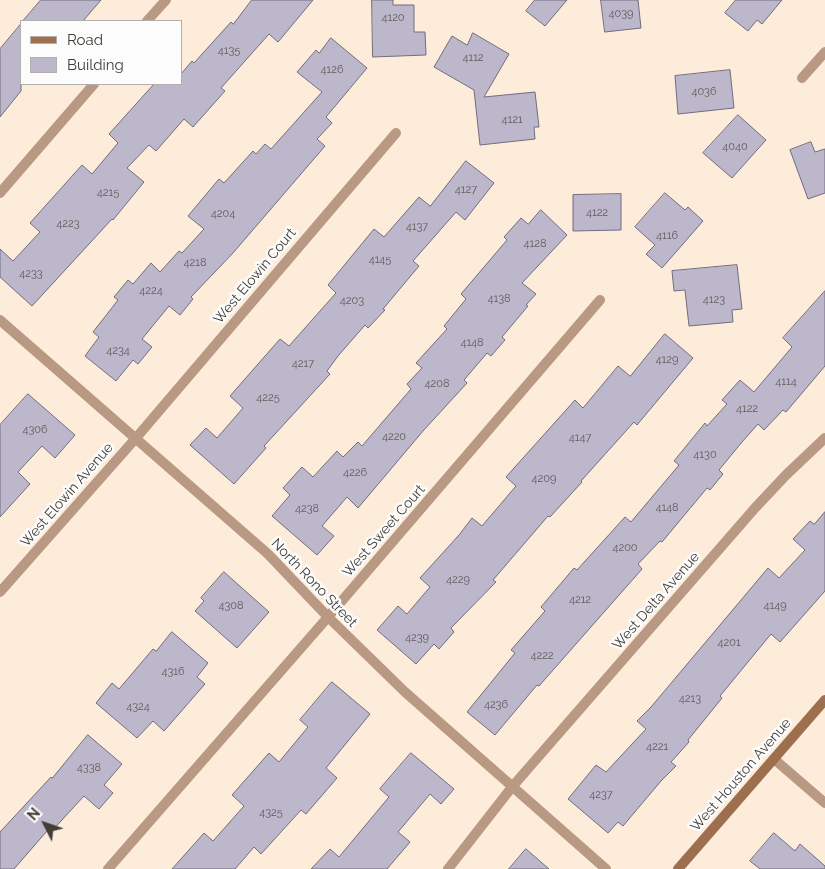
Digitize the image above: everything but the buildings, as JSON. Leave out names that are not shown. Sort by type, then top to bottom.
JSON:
[{"type":"street","points":[[148,20],[166,0]]},
{"type":"street","points":[[802,78],[825,52]]},
{"type":"street","points":[[0,192],[93,85]]},
{"type":"street","name":"West Elowin Court","points":[[136,438],[396,133]]},
{"type":"street","name":"West Sweet Court","points":[[108,869],[328,618],[600,300]]},
{"type":"street","name":"North Rono Street","points":[[0,320],[268,554],[328,618],[405,692],[606,869]]},
{"type":"street","name":"West Elowin Avenue","points":[[0,592],[136,438]]},
{"type":"street","name":"West Delta Avenue","points":[[448,869],[512,787],[755,508],[825,438]]},
{"type":"street","name":"West Houston Avenue","points":[[678,869],[825,700]]},
{"type":"street","points":[[774,759],[825,803]]}]
